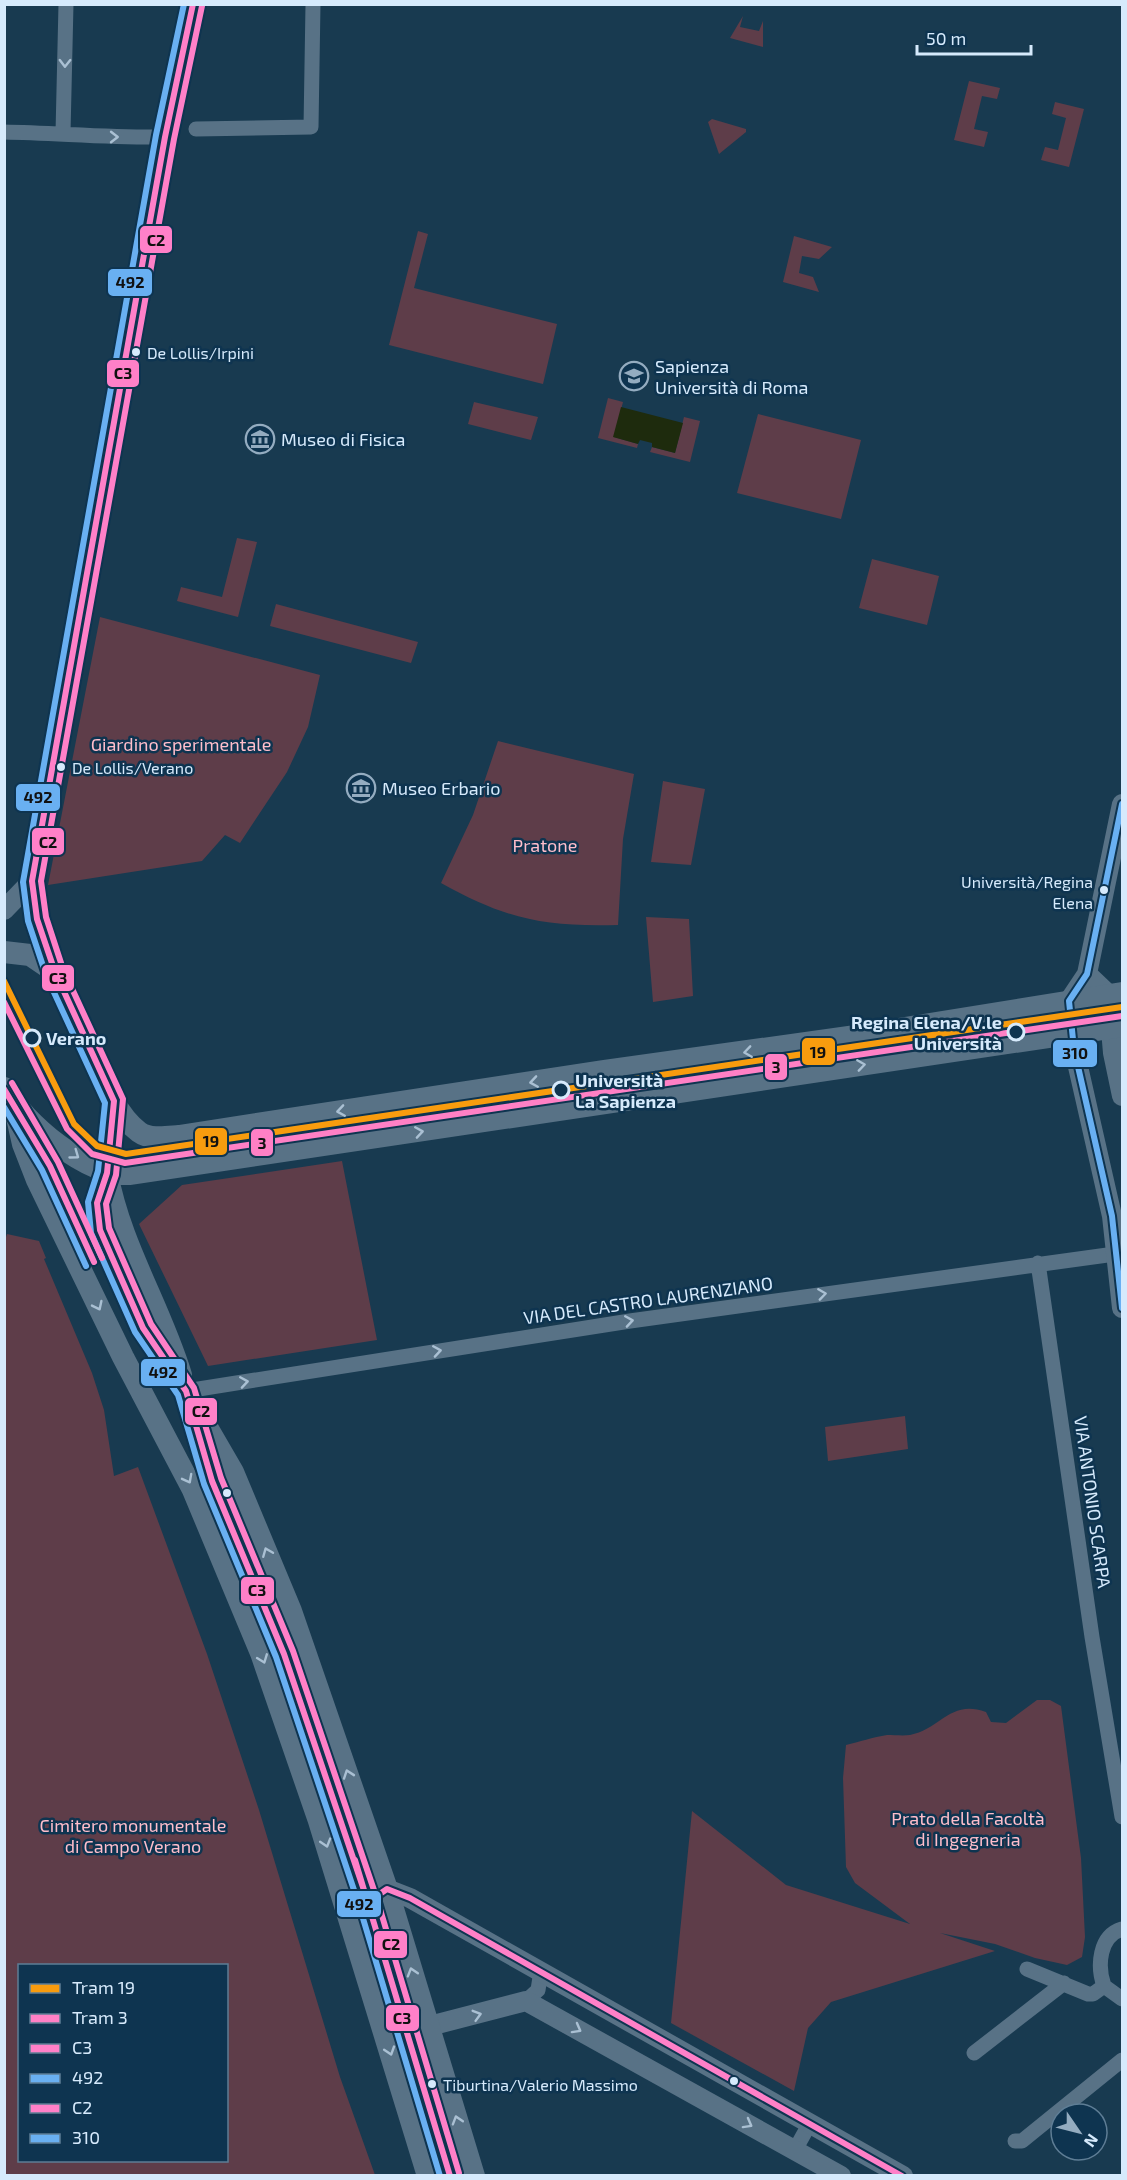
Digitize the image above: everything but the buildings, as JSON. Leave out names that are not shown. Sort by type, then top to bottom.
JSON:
[{"type":"main road","points":[[193,4],[165,137],[32,881],[35,911],[55,972],[114,1101],[133,1126],[150,1137],[179,1136],[603,1071],[856,1036],[1115,993]]},
{"type":"main road","points":[[4,952],[30,955],[55,972]]},
{"type":"main road","points":[[9,1096],[70,1152],[107,1173],[129,1174],[1116,1027]]},
{"type":"main road","points":[[9,1096],[23,1144],[37,1180],[123,1357],[193,1490],[240,1600],[282,1710],[350,1918],[428,2175]]},
{"type":"main road","points":[[114,1101],[107,1173],[97,1203],[100,1230],[154,1349],[186,1391],[233,1472],[291,1611],[387,1889],[474,2175]]},
{"type":"street","points":[[63,133],[66,4]]},
{"type":"street","points":[[196,129],[311,127],[313,4]]},
{"type":"street","points":[[4,132],[63,133],[94,137],[165,137]]},
{"type":"street","points":[[1122,804],[1088,974],[1069,1001],[1071,1034],[1120,1253],[1122,1308]]},
{"type":"street","points":[[4,910],[32,881]]},
{"type":"street","points":[[1088,974],[1115,993],[1122,1096]]},
{"type":"street","name":"VIA DEL CASTRO LAURENZIANO","points":[[186,1391],[619,1323],[1120,1253]]},
{"type":"street","name":"VIA ANTONIO SCARPA","points":[[1038,1263],[1092,1637],[1122,1816]]},
{"type":"street","points":[[350,1918],[387,1889],[410,1898],[903,2175]]},
{"type":"street","points":[[1122,1929],[1111,1934],[1102,1952],[1100,1965],[1104,1986],[1122,1999]]},
{"type":"street","points":[[1026,1969],[1088,1994],[1093,1994],[1104,1986]]},
{"type":"street","points":[[372,1995],[405,2024],[429,2028],[526,2001],[538,1990],[541,1971]]},
{"type":"street","points":[[974,2053],[1064,1983]]},
{"type":"street","points":[[526,2001],[841,2175]]},
{"type":"street","points":[[1015,2141],[1022,2141],[1122,2060]]},
{"type":"street","points":[[795,2150],[810,2123]]},
{"type":"green space","points":[[743,16],[740,27],[759,31],[763,21],[763,47],[730,38]]},
{"type":"green space","points":[[969,81],[1000,88],[997,99],[982,96],[974,129],[988,132],[984,147],[954,140]]},
{"type":"green space","points":[[1055,102],[1084,109],[1069,167],[1041,160],[1045,147],[1058,150],[1066,118],[1052,114]]},
{"type":"green space","points":[[712,119],[746,129],[746,132],[719,154],[708,122]]},
{"type":"green space","points":[[418,231],[428,234],[414,288],[557,324],[543,384],[389,345]]},
{"type":"green space","points":[[794,236],[832,247],[819,259],[802,256],[799,273],[813,277],[819,292],[783,282]]},
{"type":"green space","points":[[608,398],[623,402],[614,437],[638,444],[637,448],[598,438]]},
{"type":"green space","points":[[474,402],[538,417],[531,440],[468,424]]},
{"type":"green space","points":[[758,414],[861,440],[841,519],[737,493]]},
{"type":"green space","points":[[684,417],[700,421],[690,462],[650,452],[652,447],[675,453]]},
{"type":"green space","points":[[237,538],[257,542],[238,617],[177,601],[181,587],[222,597]]},
{"type":"green space","points":[[872,559],[939,576],[927,625],[859,608]]},
{"type":"green space","points":[[276,604],[418,642],[411,663],[270,626]]},
{"type":"green space","name":"Giardino sperimentale","points":[[100,617],[320,675],[308,727],[287,772],[240,843],[225,835],[202,861],[48,885]]},
{"type":"green space","name":"Pratone","points":[[498,741],[634,774],[623,839],[618,925],[568,924],[526,918],[486,905],[441,883],[473,815]]},
{"type":"green space","points":[[663,781],[705,789],[691,865],[651,862]]},
{"type":"green space","points":[[646,917],[689,919],[693,996],[653,1002]]},
{"type":"green space","points":[[342,1161],[377,1340],[208,1366],[139,1224],[182,1185]]},
{"type":"green space","name":"Cimitero monumentale di Campo Verano","points":[[7,1234],[39,1241],[46,1258],[44,1259],[92,1373],[104,1410],[114,1476],[138,1467],[207,1654],[259,1810],[340,2077],[375,2175],[5,2175],[4,1243]]},
{"type":"green space","points":[[905,1416],[908,1449],[828,1461],[825,1427]]},
{"type":"green space","name":"Prato della Facoltà di Ingegneria","points":[[1037,1700],[1050,1700],[1061,1706],[1081,1858],[1085,1937],[1082,1957],[1067,1965],[1035,1958],[995,1944],[940,1933],[995,1951],[831,2002],[808,2028],[794,2091],[671,2023],[692,1811],[786,1885],[910,1924],[855,1883],[846,1867],[843,1778],[846,1745],[887,1735],[910,1735],[921,1732],[946,1716],[963,1709],[986,1712],[991,1722],[1006,1723]]},
{"type":"shaded area","points":[[621,407],[683,423],[675,453],[652,447],[652,443],[640,440],[638,444],[613,437]]},
{"type":"tram line","name":"19","points":[[4,981],[74,1124],[97,1146],[126,1154],[1122,1007]]},
{"type":"tram line","name":"3","points":[[4,1002],[67,1129],[92,1154],[125,1163],[1122,1016]]},
{"type":"transit line","name":"492","points":[[184,4],[156,135],[23,882],[28,921],[46,975],[105,1103],[98,1171],[88,1202],[91,1233],[135,1332],[178,1395],[204,1484],[276,1657],[359,1905],[440,2176]]},
{"type":"transit line","name":"C3","points":[[193,4],[165,137],[32,881],[37,919],[55,972],[114,1101],[107,1173],[97,1203],[100,1230],[143,1328],[186,1391],[212,1481],[284,1654],[368,1902]]},
{"type":"transit line","name":"C2","points":[[202,6],[174,139],[41,881],[46,917],[63,969],[123,1099],[116,1175],[106,1204],[109,1228],[151,1324],[194,1388],[221,1478],[293,1651],[377,1899],[459,2173]]},
{"type":"transit line","name":"310","points":[[1122,804],[1087,974],[1069,1001],[1074,1049],[1112,1216],[1122,1308]]},
{"type":"transit line","name":"C2","points":[[12,1083],[58,1162],[102,1258]]},
{"type":"transit line","name":"C3","points":[[4,1089],[50,1166],[94,1262]]},
{"type":"transit line","name":"492","points":[[4,1107],[42,1170],[86,1266]]},
{"type":"transit line","name":"C3","points":[[355,1860],[450,2176]]},
{"type":"transit line","name":"C3","points":[[368,1902],[387,1889],[410,1898],[902,2176]]},
{"type":"place","name":"De Lollis/Irpini","points":[[136,352]]},
{"type":"place","name":"Sapienza Università di Roma","points":[[634,376]]},
{"type":"place","name":"Museo di Fisica","points":[[260,439]]},
{"type":"place","name":"De Lollis/Verano","points":[[61,767]]},
{"type":"place","name":"Museo Erbario","points":[[361,788]]},
{"type":"place","name":"Università/Regina Elena","points":[[1104,890]]},
{"type":"place","name":"Regina Elena/V.le Università","points":[[1016,1032]]},
{"type":"place","name":"Verano","points":[[32,1038]]},
{"type":"place","name":"Università La Sapienza","points":[[561,1090]]},
{"type":"place","name":"Tiburtina/Valerio Massimo","points":[[432,2084]]}]
